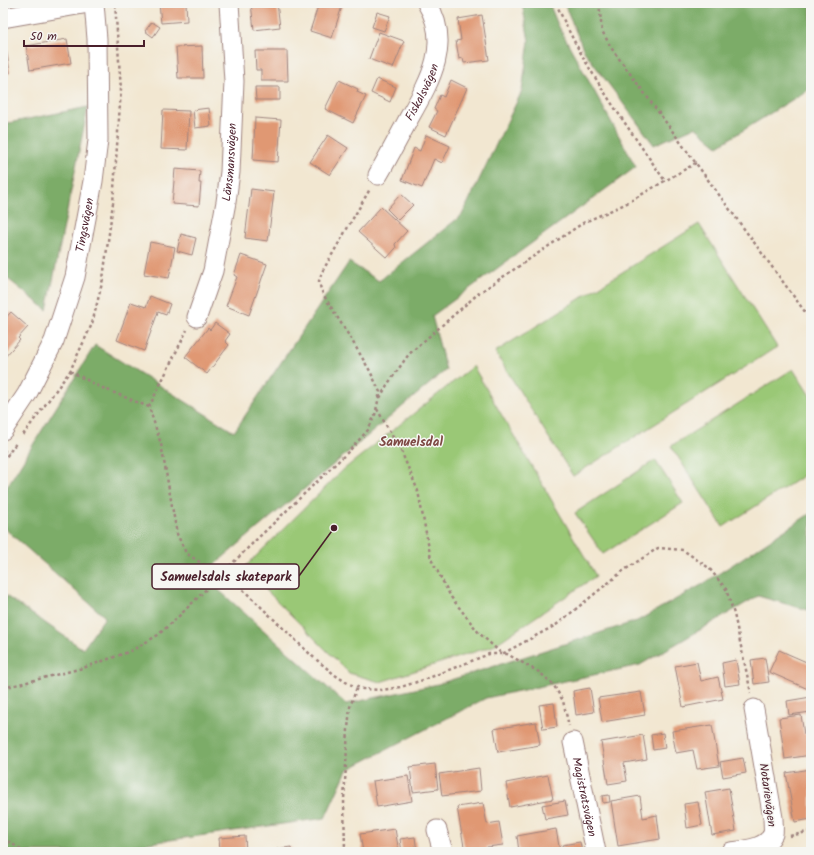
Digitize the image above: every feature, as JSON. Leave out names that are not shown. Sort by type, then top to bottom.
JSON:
[{"type":"street","points":[[3,18],[88,3]]},
{"type":"street","name":"Tingsvägen","points":[[4,426],[30,389],[54,341],[75,277],[93,181],[98,140],[97,39],[94,3]]},
{"type":"street","name":"Länsmansvägen","points":[[197,317],[213,271],[230,172],[234,81],[229,3]]},
{"type":"street","name":"Fiskalsvägen","points":[[378,175],[422,94],[436,61],[439,35],[427,3]]},
{"type":"street","name":"Notarievägen","points":[[731,852],[764,845],[773,833],[773,818],[754,709]]},
{"type":"street","name":"Magistratsvägen","points":[[574,742],[596,852]]},
{"type":"street","points":[[437,830],[443,852]]},
{"type":"path","points":[[556,3],[562,19],[594,78],[665,181]]},
{"type":"path","points":[[599,3],[602,31],[612,49],[811,320]]},
{"type":"path","points":[[378,401],[387,385],[409,354],[479,293],[583,223],[625,204],[696,163]]},
{"type":"path","points":[[3,688],[83,668],[131,651],[158,635],[223,574],[256,539],[350,450],[368,430],[376,409],[380,392],[370,371],[321,290],[319,281],[322,272],[378,175]]},
{"type":"path","points":[[197,317],[185,333],[149,407],[161,444],[177,534],[186,553],[207,567],[233,580],[312,656],[335,675],[349,684],[363,689],[382,690],[401,687],[426,679],[489,654],[508,654],[539,672],[553,684],[563,701],[574,742]]},
{"type":"path","points":[[70,372],[100,387],[149,407]]},
{"type":"path","points":[[376,409],[402,453],[418,491],[431,559],[451,597],[479,634],[502,654]]},
{"type":"path","points":[[3,450],[9,453]]},
{"type":"path","points":[[502,654],[556,625],[623,571],[658,548],[683,550],[709,568],[726,589],[734,614],[754,709]]},
{"type":"path","points":[[345,852],[344,800],[348,730],[350,707],[357,687]]},
{"type":"path","points":[[3,838],[25,852]]},
{"type":"green space","points":[[522,3],[549,3],[558,25],[636,167],[432,316],[446,370],[202,575],[346,704],[438,684],[637,621],[703,584],[811,513],[811,611],[758,596],[640,665],[486,698],[347,770],[325,818],[86,852],[3,852],[3,594],[83,649],[105,617],[3,527],[3,493],[95,345],[234,432],[349,262],[379,281],[462,215],[522,91],[529,41]]},
{"type":"green space","points":[[564,3],[811,3],[811,88],[718,146],[695,127],[654,145],[584,51]]},
{"type":"green space","points":[[88,107],[47,310],[3,275],[3,124]]},
{"type":"green space","points":[[699,224],[777,347],[573,476],[495,352]]},
{"type":"green space","points":[[473,366],[596,576],[493,646],[380,682],[349,673],[244,568],[343,470]]},
{"type":"green space","points":[[793,369],[811,397],[811,471],[723,527],[671,446]]},
{"type":"green space","points":[[655,460],[683,503],[603,554],[575,513]]},
{"type":"building","points":[[159,3],[186,3],[187,21],[161,23]]},
{"type":"building","points":[[251,3],[277,3],[280,27],[254,30]]},
{"type":"building","points":[[319,3],[343,3],[332,38],[310,31]]},
{"type":"building","points":[[377,12],[390,16],[384,31],[372,27]]},
{"type":"building","points":[[482,15],[489,60],[464,63],[463,58],[459,59],[456,41],[461,40],[458,19]]},
{"type":"building","points":[[152,22],[160,27],[153,37],[145,31]]},
{"type":"building","points":[[379,32],[404,41],[393,68],[369,59]]},
{"type":"building","points":[[67,39],[71,63],[30,70],[26,46]]},
{"type":"building","points":[[202,46],[203,78],[178,78],[176,47]]},
{"type":"building","points":[[3,48],[6,48],[10,73],[3,74]]},
{"type":"building","points":[[255,51],[287,51],[288,81],[261,81],[261,70],[256,70]]},
{"type":"building","points":[[377,79],[396,87],[390,102],[371,93]]},
{"type":"building","points":[[339,80],[358,89],[357,92],[366,96],[353,123],[325,109]]},
{"type":"building","points":[[451,80],[467,88],[446,135],[429,127],[437,111],[434,109],[440,95],[444,97]]},
{"type":"building","points":[[255,87],[280,87],[280,100],[256,100]]},
{"type":"building","points":[[209,108],[211,126],[195,128],[193,110]]},
{"type":"building","points":[[163,110],[189,111],[187,150],[161,149]]},
{"type":"building","points":[[255,118],[281,120],[278,162],[253,160]]},
{"type":"building","points":[[328,135],[348,148],[330,175],[310,162]]},
{"type":"building","points":[[426,135],[450,146],[442,163],[434,159],[422,188],[402,180],[414,148],[420,151]]},
{"type":"building","points":[[175,169],[200,171],[199,183],[201,183],[199,206],[172,204]]},
{"type":"building","points":[[251,189],[274,192],[268,241],[245,238]]},
{"type":"building","points":[[401,194],[413,205],[398,220],[387,209]]},
{"type":"building","points":[[381,207],[407,231],[395,244],[396,248],[387,258],[358,232]]},
{"type":"building","points":[[181,234],[196,238],[192,255],[177,251]]},
{"type":"building","points":[[150,242],[175,247],[169,278],[144,274]]},
{"type":"building","points":[[241,255],[267,264],[249,315],[226,306],[237,277],[234,275]]},
{"type":"building","points":[[150,296],[170,304],[166,315],[158,312],[144,351],[117,340],[131,302],[146,307]]},
{"type":"building","points":[[11,312],[28,327],[18,338],[20,340],[3,359],[3,321]]},
{"type":"building","points":[[215,323],[230,334],[225,341],[229,345],[207,374],[185,357],[208,328],[210,330]]},
{"type":"building","points":[[779,650],[811,664],[811,683],[808,689],[769,672]]},
{"type":"building","points":[[765,658],[769,682],[754,684],[751,660]]},
{"type":"building","points":[[736,660],[740,684],[725,686],[722,663]]},
{"type":"building","points":[[697,662],[701,681],[718,677],[723,699],[683,707],[675,666]]},
{"type":"building","points":[[590,688],[594,712],[576,715],[573,691]]},
{"type":"building","points":[[641,692],[645,715],[602,722],[598,698]]},
{"type":"building","points":[[811,697],[811,712],[789,715],[787,701]]},
{"type":"building","points":[[554,703],[557,727],[543,729],[539,705]]},
{"type":"building","points":[[801,715],[804,734],[811,733],[811,755],[785,759],[779,718]]},
{"type":"building","points":[[536,722],[540,745],[498,752],[494,729]]},
{"type":"building","points":[[712,725],[719,766],[697,769],[693,750],[676,753],[672,731]]},
{"type":"building","points":[[663,733],[665,748],[653,750],[651,735]]},
{"type":"building","points":[[643,735],[647,759],[624,763],[627,781],[608,784],[601,742]]},
{"type":"building","points":[[743,758],[746,773],[723,777],[720,762]]},
{"type":"building","points":[[435,764],[438,789],[413,792],[410,767]]},
{"type":"building","points":[[479,768],[481,791],[442,796],[439,774]]},
{"type":"building","points":[[811,769],[811,819],[795,822],[786,773]]},
{"type":"building","points":[[548,775],[553,799],[510,807],[506,783]]},
{"type":"building","points":[[408,776],[412,801],[377,807],[373,781]]},
{"type":"building","points":[[729,788],[736,831],[712,835],[705,792]]},
{"type":"building","points":[[609,795],[610,802],[603,803],[602,796]]},
{"type":"building","points":[[640,796],[643,818],[657,815],[660,839],[618,846],[611,801]]},
{"type":"building","points":[[565,801],[568,815],[545,819],[542,805]]},
{"type":"building","points":[[698,802],[702,825],[687,828],[684,804]]},
{"type":"building","points":[[483,803],[487,824],[499,822],[503,845],[487,847],[488,852],[465,852],[457,807]]},
{"type":"building","points":[[395,829],[399,852],[363,852],[360,834]]},
{"type":"building","points":[[556,829],[560,852],[519,852],[517,836]]},
{"type":"building","points":[[245,836],[246,852],[220,852],[219,838]]},
{"type":"building","points":[[415,837],[417,852],[402,852],[400,839]]},
{"type":"building","points":[[580,842],[582,852],[563,852],[562,845]]},
{"type":"building","points":[[291,847],[292,852],[277,852],[277,849]]},
{"type":"place","name":"Samuelsdals skatepark","points":[[334,528]]},
{"type":"district","name":"Samuelsdal","points":[[411,441]]}]
